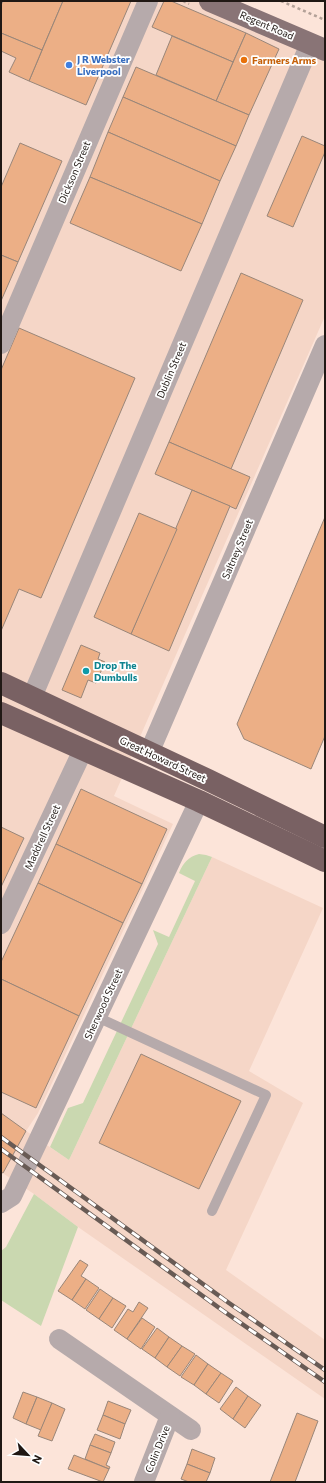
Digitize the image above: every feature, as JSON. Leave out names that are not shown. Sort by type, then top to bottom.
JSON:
[{"type":"highway","name":"Great Howard Street","points":[[1,683],[325,837]]},
{"type":"highway","points":[[1,713],[199,801],[325,861]]},
{"type":"main road","name":"Regent Road","points":[[210,1],[318,47]]},
{"type":"street","name":"Dickson Street","points":[[1,344],[148,1]]},
{"type":"street","name":"Dublin Street","points":[[32,698],[318,47]]},
{"type":"street","name":"Saltney Street","points":[[149,753],[325,345]]},
{"type":"street","name":"Maddrell Street","points":[[1,924],[83,750]]},
{"type":"street","name":"Sherwood Street","points":[[1,1203],[12,1196],[199,801]]},
{"type":"street","points":[[59,1339],[190,1430]]},
{"type":"street","name":"Colin Drive","points":[[144,1482],[170,1416]]},
{"type":"lane","points":[[97,1017],[266,1095],[212,1211]]},
{"type":"path","points":[[281,1],[325,20]]},
{"type":"shaded area","points":[[1,1],[210,1],[325,50],[325,316],[114,796],[173,824],[38,1113],[26,1131],[69,1160],[212,857],[323,908],[249,1071],[303,1103],[226,1270],[325,1340],[325,1399],[1,1172]]},
{"type":"green space","points":[[199,854],[212,857],[69,1160],[50,1147],[68,1108],[83,1103],[158,944],[153,930],[169,937],[195,881],[179,873],[186,861]]},
{"type":"green space","points":[[34,1194],[78,1227],[41,1326],[1,1300],[1,1251],[6,1247]]},
{"type":"building","points":[[3,1],[63,1],[42,50],[1,33],[1,5]]},
{"type":"building","name":"J R Webster Liverpool","points":[[63,1],[131,1],[86,105],[29,81]]},
{"type":"building","points":[[164,1],[171,1],[246,33],[233,62],[152,27]]},
{"type":"building","points":[[1,33],[42,50],[29,81],[9,72],[16,58],[1,51]]},
{"type":"building","points":[[246,33],[279,49],[249,115],[216,101]]},
{"type":"building","points":[[172,36],[233,62],[216,101],[156,75]]},
{"type":"building","points":[[136,67],[249,115],[236,146],[123,97]]},
{"type":"building","points":[[123,97],[236,146],[220,181],[108,132]]},
{"type":"building","points":[[108,132],[220,181],[202,224],[90,177]]},
{"type":"building","points":[[302,136],[325,146],[325,152],[293,227],[267,216]]},
{"type":"building","points":[[20,143],[62,161],[18,262],[1,255],[1,187]]},
{"type":"building","points":[[90,177],[202,224],[181,271],[70,223]]},
{"type":"building","points":[[1,255],[18,262],[1,301]]},
{"type":"building","points":[[241,273],[303,300],[231,469],[169,442]]},
{"type":"building","points":[[19,328],[135,378],[41,598],[19,589],[1,631],[1,370]]},
{"type":"building","points":[[169,442],[250,477],[236,509],[155,474]]},
{"type":"building","points":[[192,490],[230,506],[169,651],[131,634]]},
{"type":"building","points":[[139,513],[177,529],[131,634],[94,617]]},
{"type":"building","points":[[325,517],[325,736],[311,769],[244,739],[237,724]]},
{"type":"building","name":"Drop The Dumbulls","points":[[81,645],[100,653],[98,659],[105,662],[96,683],[88,680],[81,698],[62,690]]},
{"type":"building","points":[[81,789],[167,829],[142,884],[56,844]]},
{"type":"building","points":[[1,827],[24,838],[1,887]]},
{"type":"building","points":[[56,844],[142,884],[123,923],[38,883]]},
{"type":"building","points":[[38,883],[123,923],[79,1016],[1,979],[1,962]]},
{"type":"building","points":[[1,979],[79,1016],[36,1108],[1,1092]]},
{"type":"building","points":[[141,1054],[241,1101],[199,1189],[99,1143]]},
{"type":"building","points":[[1,1113],[26,1131],[3,1173],[1,1172]]},
{"type":"building","points":[[80,1260],[88,1265],[81,1276],[86,1279],[72,1300],[58,1291]]},
{"type":"building","points":[[86,1279],[99,1288],[85,1309],[72,1300]]},
{"type":"building","points":[[100,1289],[113,1298],[99,1319],[86,1310]]},
{"type":"building","points":[[113,1298],[126,1306],[112,1328],[99,1319]]},
{"type":"building","points":[[139,1302],[148,1308],[127,1339],[114,1330],[128,1309],[133,1312]]},
{"type":"building","points":[[142,1318],[155,1327],[141,1349],[127,1339]]},
{"type":"building","points":[[157,1328],[169,1337],[155,1358],[142,1349]]},
{"type":"building","points":[[169,1337],[182,1346],[167,1367],[155,1358]]},
{"type":"building","points":[[182,1346],[195,1354],[180,1376],[167,1367]]},
{"type":"building","points":[[196,1355],[208,1364],[194,1385],[181,1377]]},
{"type":"building","points":[[208,1364],[221,1373],[206,1394],[194,1385]]},
{"type":"building","points":[[221,1373],[233,1381],[219,1403],[206,1394]]},
{"type":"building","points":[[236,1387],[248,1396],[233,1419],[220,1409]]},
{"type":"building","points":[[23,1392],[37,1397],[26,1424],[13,1418]]},
{"type":"building","points":[[248,1396],[261,1405],[245,1428],[233,1419]]},
{"type":"building","points":[[37,1397],[52,1403],[41,1430],[26,1424]]},
{"type":"building","points":[[108,1401],[131,1410],[125,1424],[103,1415]]},
{"type":"building","points":[[52,1403],[65,1409],[52,1441],[38,1436]]},
{"type":"building","points":[[297,1413],[318,1421],[295,1482],[270,1482]]},
{"type":"building","points":[[103,1415],[125,1424],[120,1439],[97,1430]]},
{"type":"building","points":[[95,1434],[115,1442],[111,1453],[90,1445]]},
{"type":"building","points":[[90,1445],[111,1453],[106,1465],[110,1467],[109,1469],[85,1459]]},
{"type":"building","points":[[192,1449],[215,1458],[210,1473],[187,1464]]},
{"type":"building","points":[[74,1455],[109,1469],[103,1482],[68,1469]]},
{"type":"building","points":[[187,1464],[210,1473],[206,1482],[189,1482],[181,1479]]},
{"type":"railway","points":[[1,1137],[229,1303],[325,1370]]},
{"type":"railway","points":[[1,1149],[222,1310],[325,1382]]},
{"type":"place","name":"Farmers Arms","points":[[244,60]]},
{"type":"place","name":"J R Webster Liverpool","points":[[69,65]]},
{"type":"place","name":"Drop The Dumbulls","points":[[86,671]]}]
